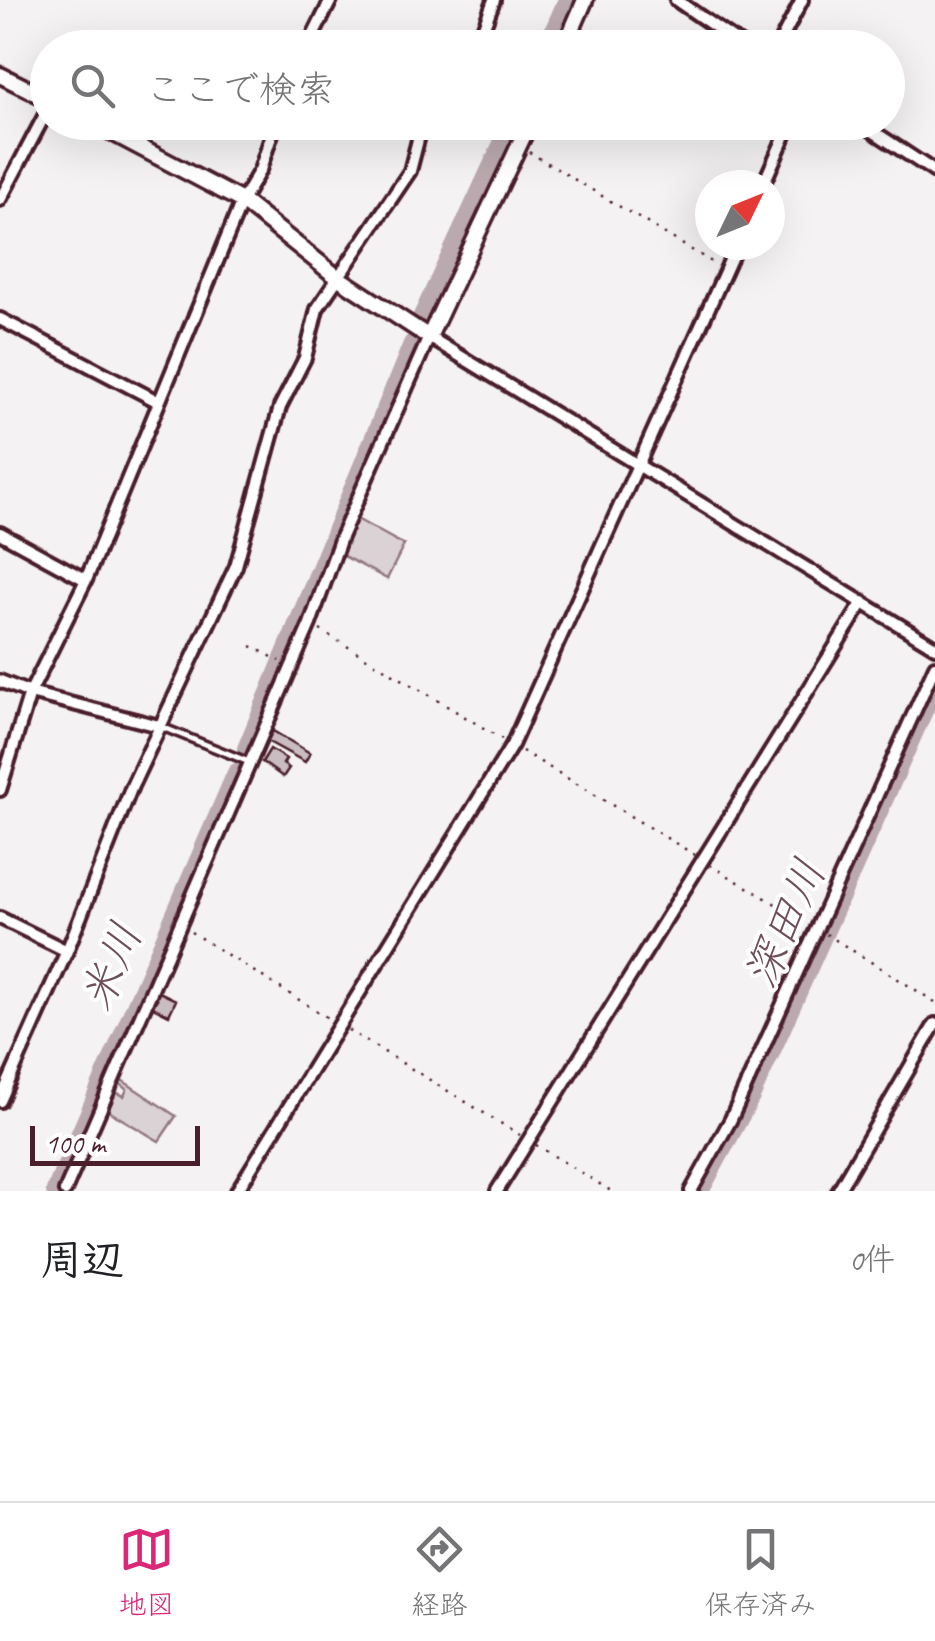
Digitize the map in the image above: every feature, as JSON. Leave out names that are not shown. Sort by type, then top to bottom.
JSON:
[{"type":"street","points":[[317,30],[331,0]]},
{"type":"street","points":[[483,30],[494,0]]},
{"type":"street","points":[[572,30],[585,0]]},
{"type":"street","points":[[676,0],[720,30]]},
{"type":"street","points":[[786,30],[802,0]]},
{"type":"street","points":[[0,74],[30,90]]},
{"type":"street","points":[[0,200],[31,140]]},
{"type":"street","points":[[115,140],[242,201],[338,277],[429,337],[935,646]]},
{"type":"street","points":[[0,790],[30,692],[86,580],[270,140]]},
{"type":"street","points":[[0,1101],[68,951],[159,726],[236,566],[280,408],[305,358],[317,310],[410,171],[418,140]]},
{"type":"street","points":[[65,1191],[310,624],[341,537],[429,337],[522,140]]},
{"type":"street","points":[[770,170],[783,140]]},
{"type":"street","points":[[886,140],[935,172]]},
{"type":"street","points":[[237,1191],[512,745],[730,260]]},
{"type":"street","points":[[0,319],[159,402]]},
{"type":"street","points":[[0,533],[86,580]]},
{"type":"street","points":[[497,1191],[863,602]]},
{"type":"street","points":[[692,1191],[731,1119],[935,666]]},
{"type":"street","points":[[0,681],[159,726]]},
{"type":"street","points":[[0,918],[68,951]]},
{"type":"street","points":[[838,1191],[935,1024]]},
{"type":"lane","points":[[159,726],[250,762]]},
{"type":"path","points":[[520,146],[726,270]]},
{"type":"path","points":[[310,624],[935,1002]]},
{"type":"path","points":[[251,646],[279,660]]},
{"type":"path","points":[[180,926],[611,1191]]},
{"type":"shaded area","points":[[355,518],[404,545],[387,579],[340,554]]},
{"type":"shaded area","points":[[117,1077],[176,1116],[159,1141],[105,1109],[113,1091],[124,1096],[127,1089],[116,1081]]},
{"type":"building","points":[[273,731],[310,753],[305,762],[267,741]]},
{"type":"building","points":[[270,749],[286,759],[283,764],[289,768],[283,777],[262,762]]},
{"type":"building","points":[[155,990],[176,1000],[169,1015],[151,1006],[157,999],[152,996]]},
{"type":"waterway","name":"米川","points":[[555,30],[568,0]]},
{"type":"waterway","name":"米川","points":[[419,325],[505,140]]},
{"type":"waterway","name":"米川","points":[[247,749],[413,344]]},
{"type":"waterway","name":"深田川","points":[[699,1191],[751,1095],[935,684]]},
{"type":"waterway","name":"米川","points":[[56,1191],[237,773]]}]
